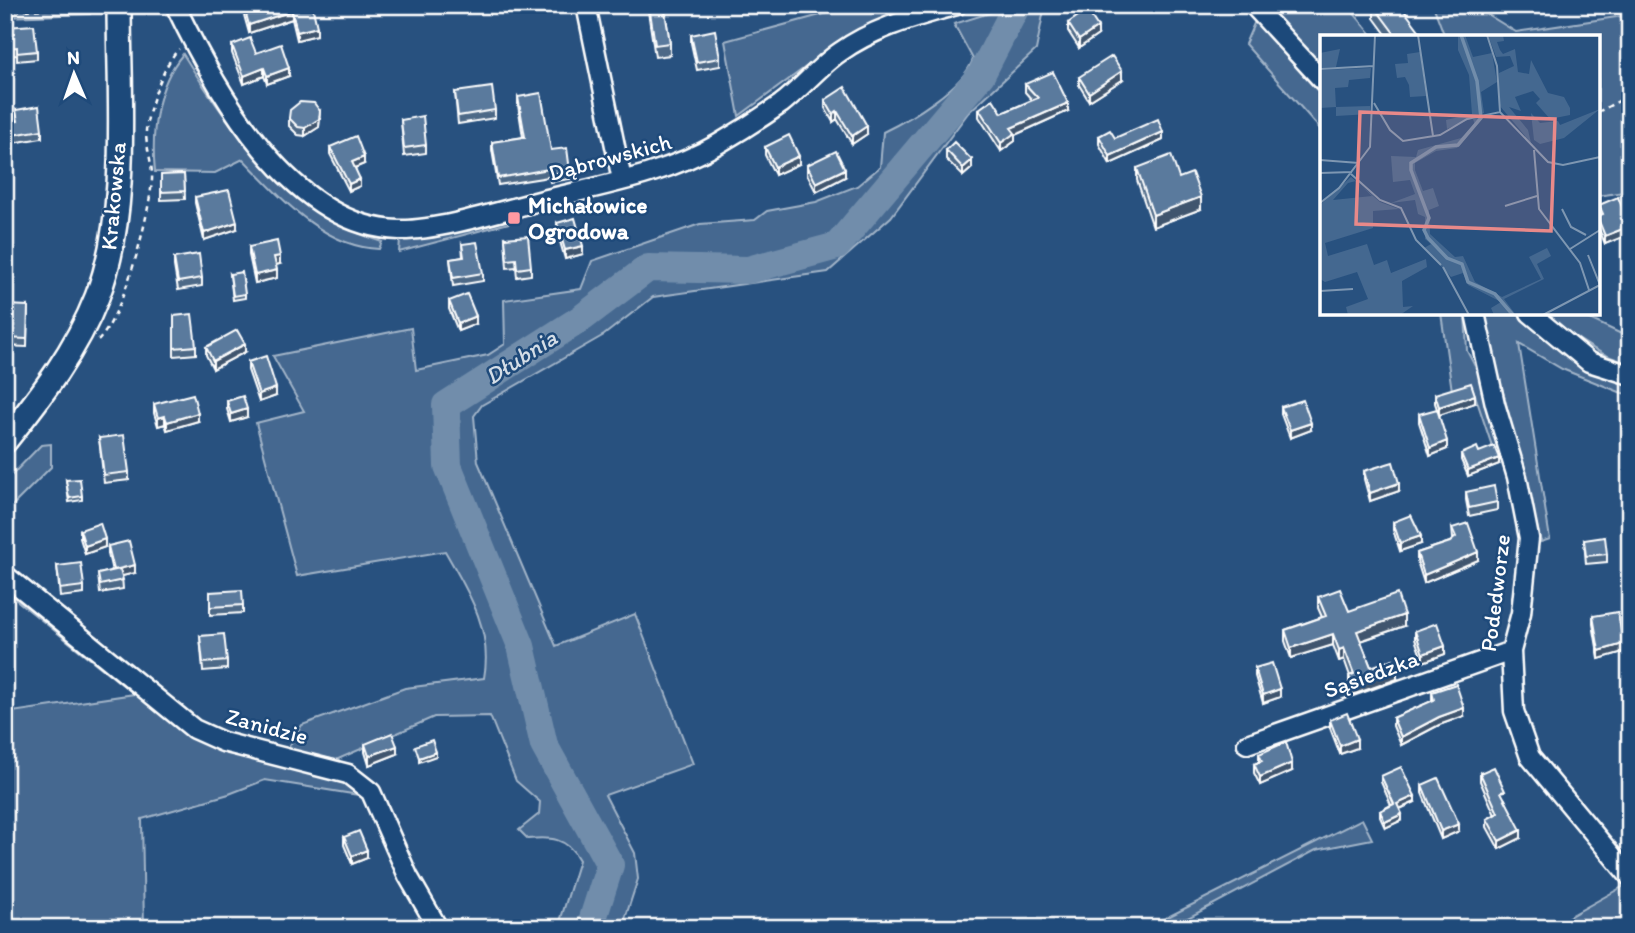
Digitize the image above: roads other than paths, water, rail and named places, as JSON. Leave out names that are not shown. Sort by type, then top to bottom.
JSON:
[{"type":"main road","name":"Krakowska","points":[[9,430],[75,343],[102,283],[115,222],[119,5]]},
{"type":"street","name":"Dąbrowskich","points":[[175,5],[221,92],[257,141],[296,185],[335,214],[369,228],[401,230],[470,219],[680,165],[781,103],[839,53],[864,37],[903,20],[957,5]]},
{"type":"street","points":[[586,5],[622,180]]},
{"type":"street","points":[[1253,5],[1320,78]]},
{"type":"street","name":"Podedworze","points":[[1475,315],[1495,404],[1517,477],[1529,538],[1521,613],[1511,651],[1514,711],[1530,757],[1630,877]]},
{"type":"street","points":[[1532,315],[1589,362],[1630,375]]},
{"type":"street","name":"Zanidzie","points":[[5,575],[194,729],[223,742],[348,774],[371,792],[408,876],[438,928]]},
{"type":"street","name":"Sąsiedzka","points":[[1247,744],[1511,651]]},
{"type":"waterway","name":"Dłubnia","points":[[590,928],[610,865],[544,745],[521,646],[448,466],[446,405],[582,318],[648,268],[748,270],[837,246],[981,75],[1017,5]]},
{"type":"place","name":"Michałowice Ogrodowa","points":[[514,218]]}]
